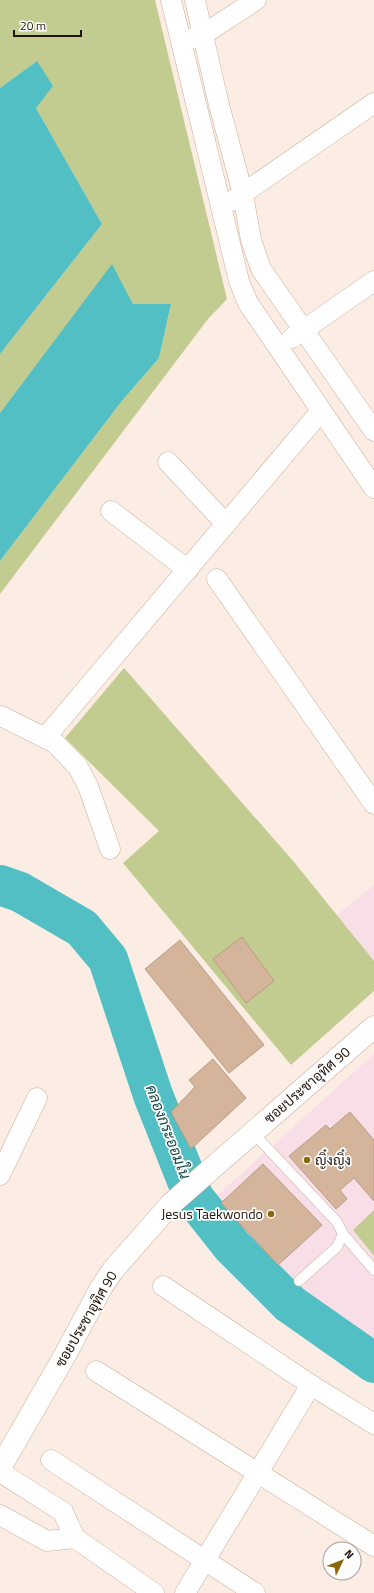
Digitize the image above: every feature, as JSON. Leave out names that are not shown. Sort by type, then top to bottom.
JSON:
[{"type":"street","points":[[171,0],[239,281],[248,303],[280,347],[321,411],[374,488]]},
{"type":"street","points":[[195,0],[219,105],[243,194],[251,240],[261,270],[374,431]]},
{"type":"street","points":[[181,42],[204,34],[256,0]]},
{"type":"street","points":[[221,207],[243,194],[374,103]]},
{"type":"street","points":[[280,347],[374,281]]},
{"type":"street","points":[[45,738],[321,411]]},
{"type":"street","points":[[168,462],[226,524]]},
{"type":"street","points":[[111,511],[188,570]]},
{"type":"street","points":[[217,579],[374,804]]},
{"type":"street","points":[[1,716],[45,738],[66,753],[78,767],[88,786],[110,849]]},
{"type":"street","name":"ซอยประชาอุทิศ 90","points":[[0,1468],[64,1357],[101,1288],[113,1270],[171,1204],[374,1027]]},
{"type":"street","points":[[0,1175],[37,1098]]},
{"type":"street","points":[[163,1286],[311,1385],[374,1424]]},
{"type":"street","points":[[96,1371],[374,1546]]},
{"type":"street","points":[[163,1593],[174,1590],[185,1593],[311,1385]]},
{"type":"street","points":[[51,1460],[255,1593]]},
{"type":"street","points":[[0,1472],[63,1512],[75,1538],[154,1593]]},
{"type":"street","points":[[0,1514],[47,1541],[75,1538]]},
{"type":"lane","points":[[253,1133],[337,1222],[343,1234],[374,1270]]},
{"type":"lane","points":[[299,1281],[338,1247],[343,1234]]},
{"type":"shaded area","points":[[374,885],[374,961],[337,915]]},
{"type":"shaded area","points":[[374,1054],[374,1210],[353,1230],[374,1256],[374,1343],[327,1315],[253,1246],[211,1201]]},
{"type":"green space","points":[[0,0],[155,0],[227,299],[208,319],[0,594],[0,561],[121,402],[159,358],[171,304],[133,304],[112,265],[0,413],[0,354],[102,224],[36,108],[37,61],[0,88]]},
{"type":"green space","points":[[124,668],[294,862],[374,961],[374,991],[291,1065],[123,863],[159,831],[65,738]]},
{"type":"green space","points":[[374,1210],[374,1256],[353,1230]]},
{"type":"water","points":[[37,61],[53,86],[36,108],[102,224],[0,354],[0,88]]},
{"type":"water","points":[[112,264],[133,304],[171,304],[159,358],[121,402],[0,561],[0,413]]},
{"type":"building","points":[[242,937],[274,981],[246,1003],[213,959]]},
{"type":"building","points":[[180,940],[264,1045],[229,1073],[145,969]]},
{"type":"building","points":[[213,1059],[246,1098],[191,1149],[171,1112],[195,1087],[189,1080]]},
{"type":"building","points":[[350,1112],[374,1140],[374,1201],[354,1178],[340,1190],[347,1199],[336,1209],[289,1156],[326,1125],[330,1129]]},
{"type":"building","name":"Jesus Taekwondo","points":[[263,1164],[322,1225],[278,1265],[221,1203]]},
{"type":"waterway","name":"คลองกระออมใน","points":[[0,885],[20,892],[82,928],[108,959],[153,1095],[194,1198],[232,1246],[290,1304],[374,1363]]},
{"type":"place","name":"ญิ๋งญิ๋ง","points":[[307,1160]]},
{"type":"place","name":"Jesus Taekwondo","points":[[271,1214]]}]
